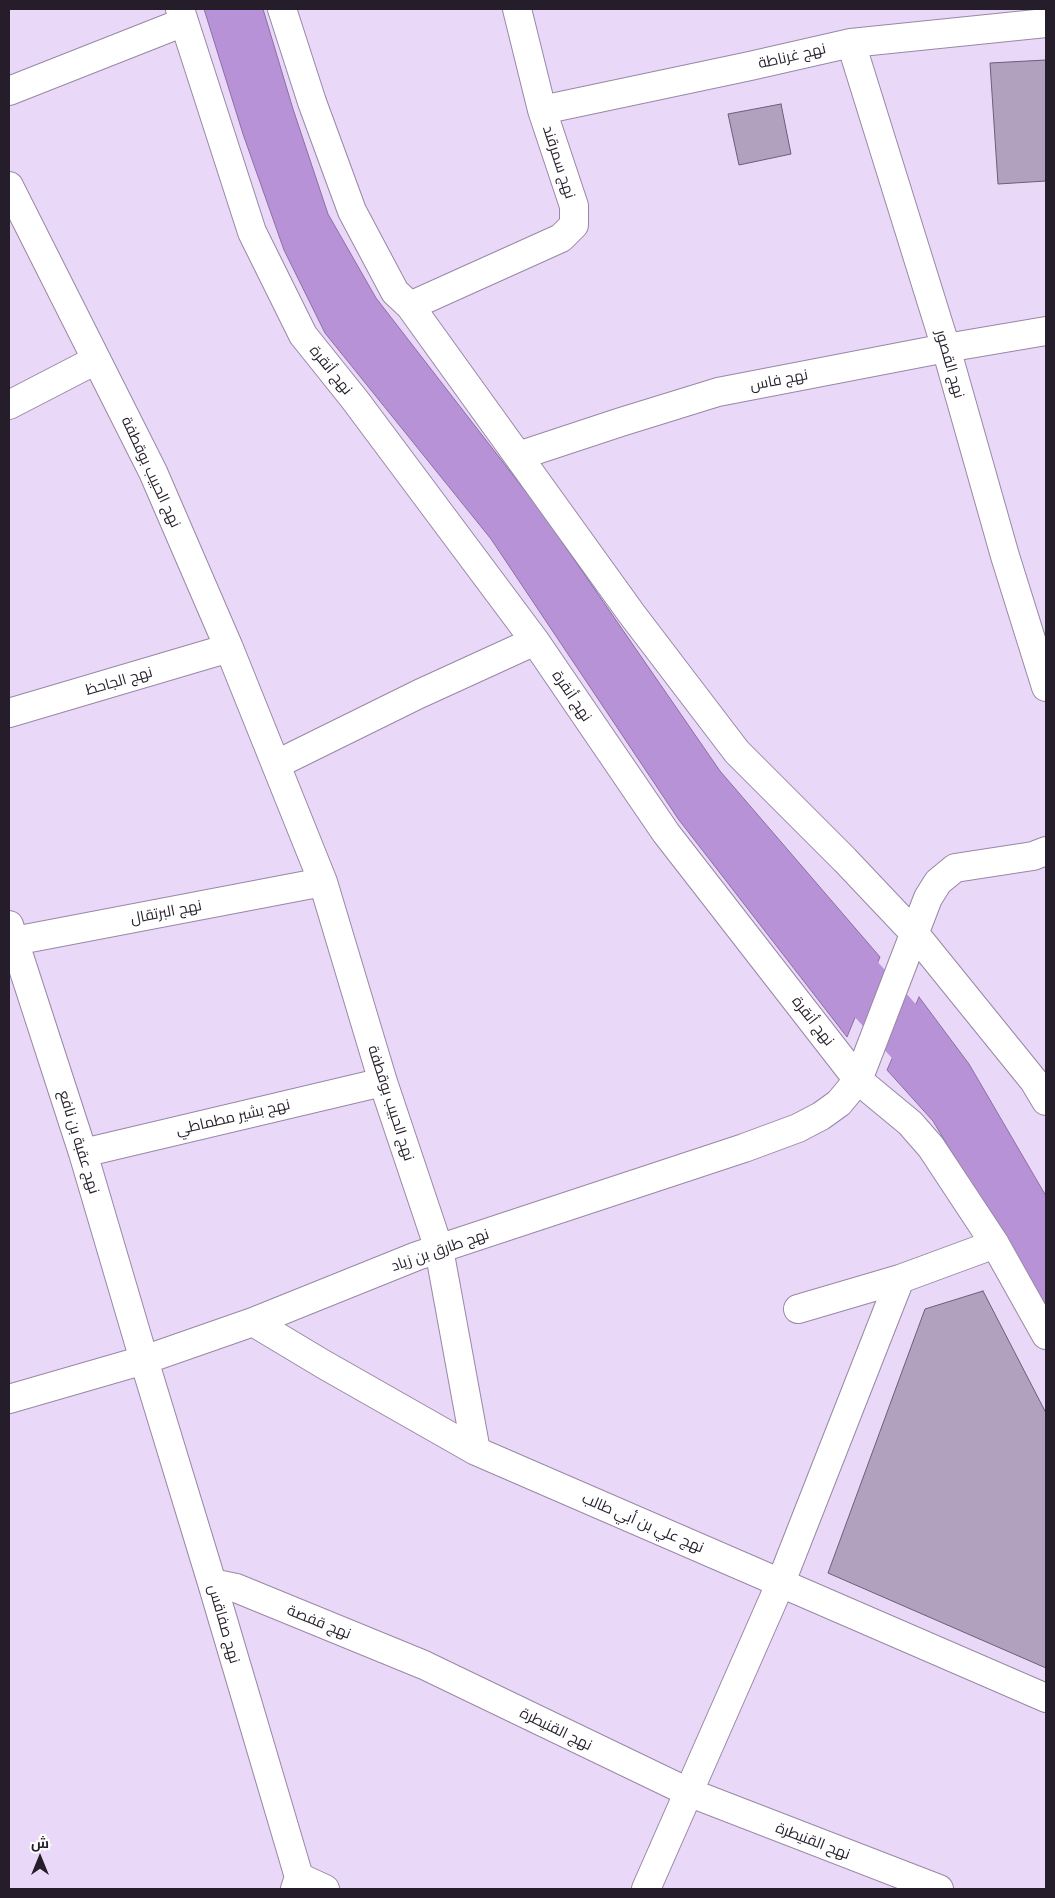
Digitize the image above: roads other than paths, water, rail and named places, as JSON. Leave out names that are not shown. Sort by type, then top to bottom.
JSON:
[{"type":"street","points":[[282,9],[312,102],[352,211],[395,292],[410,306],[630,613],[737,752],[845,860],[914,934],[1034,1081],[1046,1101]]},
{"type":"street","name":"نهج سمرقند","points":[[410,306],[561,238],[574,225],[574,206],[542,110],[517,9]]},
{"type":"street","points":[[9,91],[182,15]]},
{"type":"street","name":"نهج أنقرة","points":[[182,15],[252,232],[303,335],[355,400],[535,641],[666,833],[858,1080],[910,1123],[931,1147],[995,1244],[1046,1335]]},
{"type":"street","name":"نهج غرناطة","points":[[542,110],[750,66],[851,42],[1046,23]]},
{"type":"street","name":"نهج القصور","points":[[851,42],[946,348],[1005,556],[1046,687]]},
{"type":"street","name":"نهج الحبيب بوقطفة","points":[[9,186],[153,472],[229,648],[323,882],[383,1082],[439,1249],[476,1451]]},
{"type":"street","name":"نهج فاس","points":[[518,456],[718,392],[946,348],[1046,331]]},
{"type":"street","points":[[9,405],[96,360]]},
{"type":"street","points":[[277,764],[419,694],[535,641]]},
{"type":"street","name":"نهج الجاحظ","points":[[9,713],[229,648]]},
{"type":"street","name":"نهج طارق بن زياد","points":[[9,1398],[144,1360],[253,1322],[439,1249],[735,1151],[798,1128],[839,1104],[858,1080],[928,898],[938,882],[955,868],[1042,859]]},
{"type":"street","name":"نهج البرتقال","points":[[11,936],[323,882]]},
{"type":"street","name":"نهج عقبة بن نافع","points":[[11,936],[84,1153],[144,1360]]},
{"type":"street","name":"نهج بشير مطماطي","points":[[84,1153],[383,1082]]},
{"type":"street","points":[[798,1309],[900,1279],[995,1244]]},
{"type":"street","points":[[646,1889],[780,1582],[900,1279]]},
{"type":"street","name":"نهج علي بن أبي طالب","points":[[253,1322],[476,1451],[1046,1698]]},
{"type":"street","name":"نهج صفاقس","points":[[144,1360],[212,1583],[297,1883]]},
{"type":"street","name":"نهج قفصة","points":[[212,1583],[236,1588],[424,1665]]},
{"type":"street","name":"نهج القنيطرة","points":[[424,1665],[688,1792]]},
{"type":"street","name":"نهح القنيطرة","points":[[688,1792],[939,1889]]},
{"type":"street","points":[[297,1883],[325,1889]]},
{"type":"waterway","points":[[817,935],[930,1060],[948,1089]]}]
